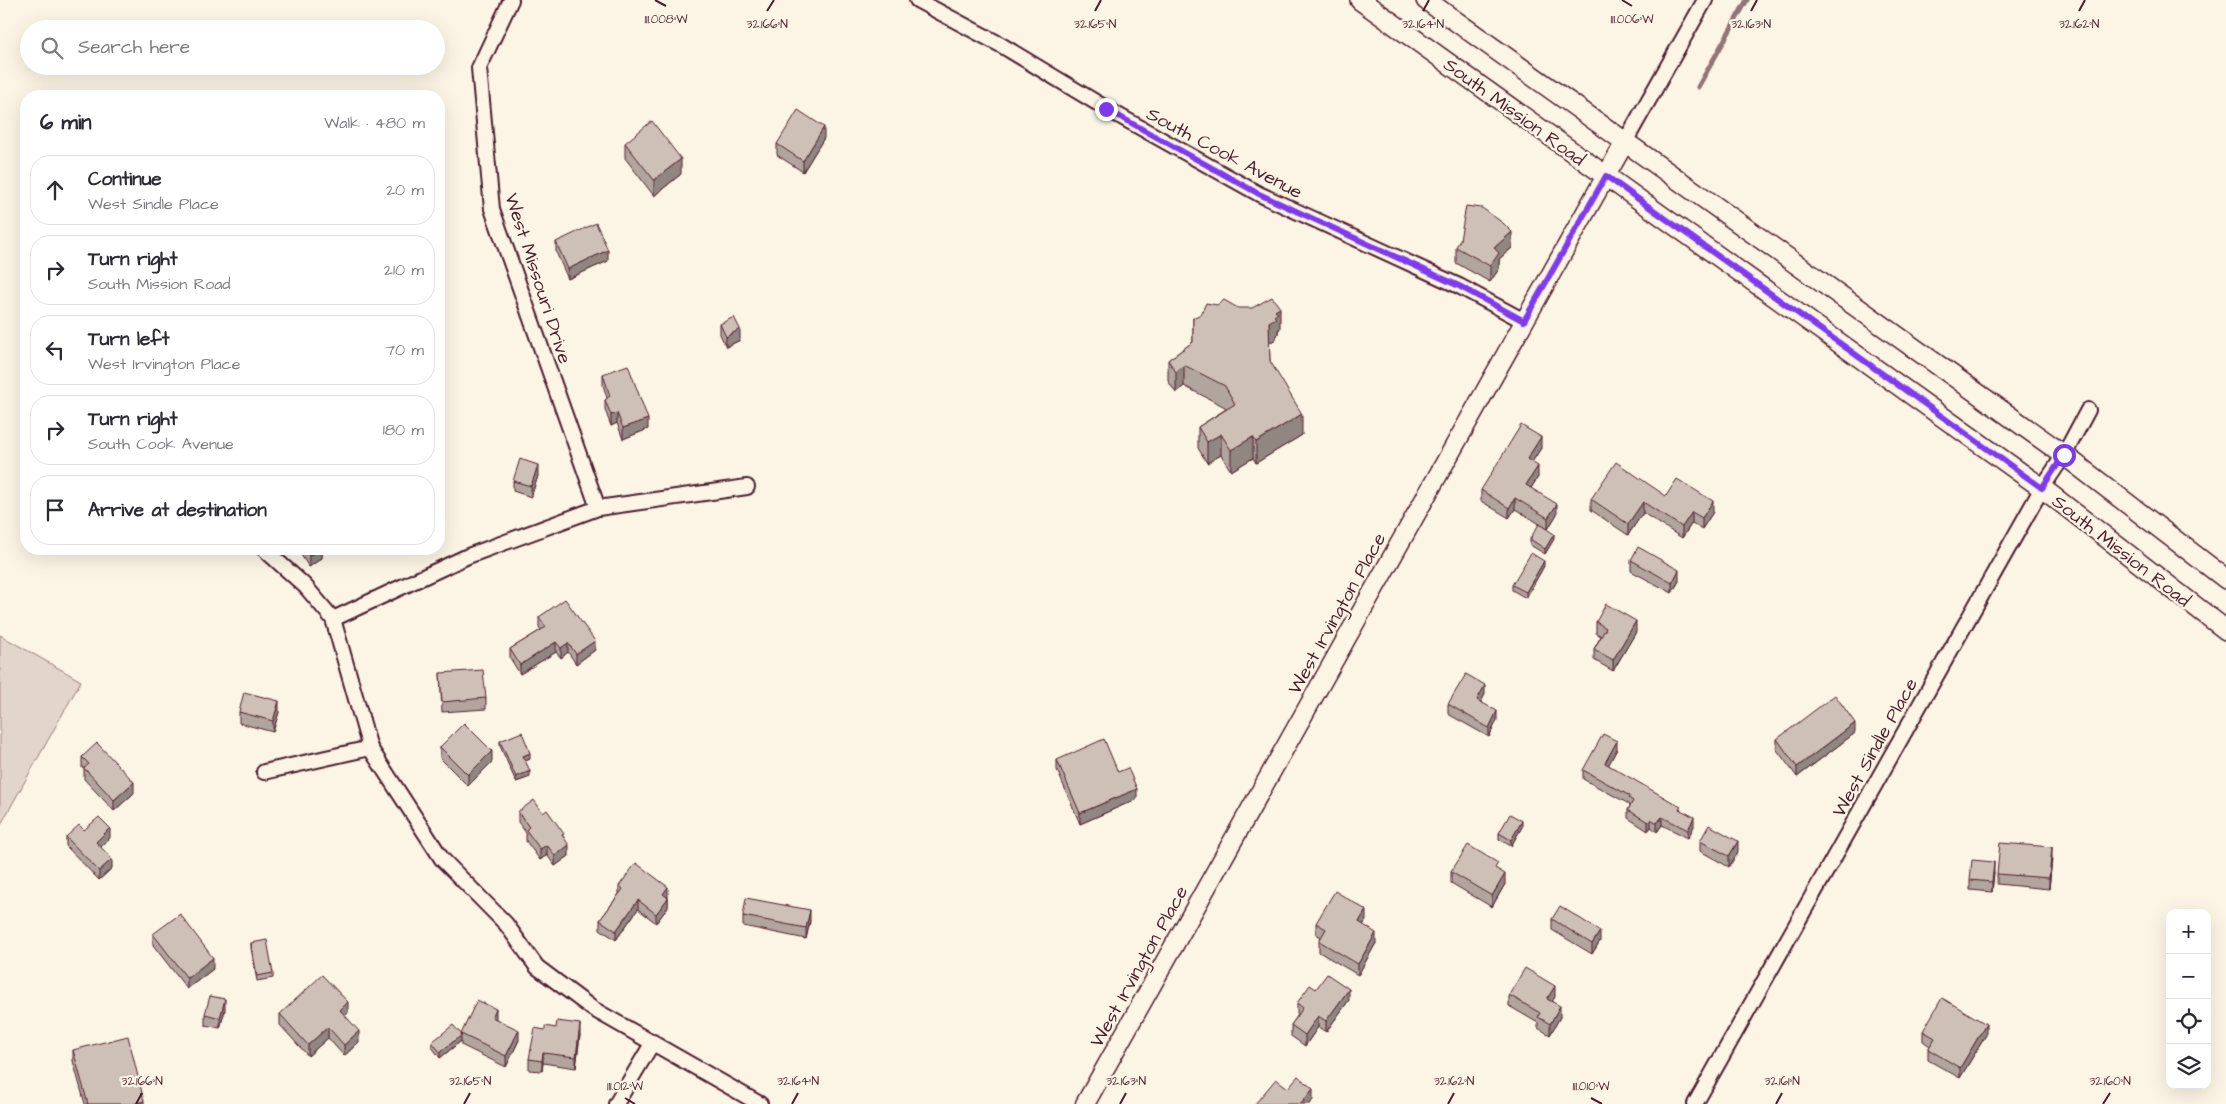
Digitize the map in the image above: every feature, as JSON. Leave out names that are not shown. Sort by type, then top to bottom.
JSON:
[{"type":"main road","name":"South Mission Road","points":[[1360,0],[2042,488],[2226,630]]},
{"type":"main road","name":"South Mission Road","points":[[1426,0],[2064,455],[2226,579]]},
{"type":"street","name":"West Missouri Drive","points":[[511,0],[479,68],[492,209],[598,508]]},
{"type":"street","name":"South Cook Avenue","points":[[917,0],[1000,45],[1106,109],[1259,194],[1459,286],[1524,321]]},
{"type":"street","points":[[1624,142],[1705,0]]},
{"type":"street","name":"West Irvington Place","points":[[1085,1104],[1624,142]]},
{"type":"street","name":"West Sindle Place","points":[[1695,1104],[2042,488],[2064,455],[2088,410]]},
{"type":"street","points":[[333,618],[468,556],[598,508],[747,487]]},
{"type":"street","points":[[271,555],[305,586],[333,618],[370,748],[442,859],[506,924],[537,967],[593,1009],[760,1104]]},
{"type":"street","points":[[264,772],[370,748]]},
{"type":"street","points":[[616,1104],[653,1042]]},
{"type":"shaded area","points":[[0,635],[81,681],[0,826]]},
{"type":"building","points":[[798,110],[824,127],[803,161],[777,144]]},
{"type":"building","points":[[652,121],[681,159],[654,180],[625,143]]},
{"type":"building","points":[[1466,206],[1482,208],[1512,232],[1494,248],[1499,253],[1490,266],[1456,247],[1460,240]]},
{"type":"building","points":[[596,223],[608,250],[568,269],[556,242]]},
{"type":"building","points":[[1272,297],[1280,308],[1275,311],[1278,313],[1274,316],[1276,318],[1269,322],[1270,361],[1302,414],[1256,442],[1253,437],[1231,450],[1221,434],[1207,442],[1198,427],[1235,404],[1225,386],[1184,365],[1176,372],[1168,360],[1193,342],[1193,318],[1201,314],[1206,303],[1217,305],[1224,300],[1238,308],[1252,308]]},
{"type":"building","points":[[734,317],[740,329],[726,337],[720,324]]},
{"type":"building","points":[[628,365],[648,419],[623,428],[617,413],[611,415],[605,400],[610,396],[603,374]]},
{"type":"building","points":[[1521,425],[1541,437],[1527,459],[1538,466],[1526,485],[1557,504],[1548,518],[1515,498],[1509,508],[1481,490]]},
{"type":"building","points":[[520,459],[538,465],[531,486],[513,481]]},
{"type":"building","points":[[1616,462],[1666,496],[1677,479],[1713,501],[1702,518],[1692,512],[1682,527],[1643,502],[1628,524],[1591,499]]},
{"type":"building","points":[[1539,524],[1554,534],[1545,549],[1530,539]]},
{"type":"building","points":[[1638,547],[1679,570],[1672,583],[1631,560]]},
{"type":"building","points":[[1531,553],[1544,561],[1526,592],[1512,585]]},
{"type":"building","points":[[565,599],[595,641],[576,654],[568,643],[561,648],[556,642],[520,665],[510,649],[546,627],[539,617]]},
{"type":"building","points":[[1606,604],[1636,621],[1613,660],[1594,649],[1606,628],[1596,622]]},
{"type":"building","points":[[483,670],[486,698],[442,702],[440,673]]},
{"type":"building","points":[[1466,674],[1485,685],[1477,700],[1497,711],[1489,728],[1448,704]]},
{"type":"building","points":[[244,692],[279,701],[273,721],[239,712]]},
{"type":"building","points":[[1835,695],[1855,723],[1797,767],[1777,739]]},
{"type":"building","points":[[464,723],[492,751],[468,775],[440,747]]},
{"type":"building","points":[[522,732],[530,753],[523,756],[530,771],[516,777],[500,741]]},
{"type":"building","points":[[1603,734],[1617,741],[1605,763],[1681,807],[1679,809],[1694,817],[1688,830],[1662,817],[1657,823],[1651,819],[1648,822],[1628,810],[1633,801],[1629,798],[1630,796],[1583,770]]},
{"type":"building","points":[[1104,739],[1118,772],[1128,768],[1137,789],[1080,813],[1057,760]]},
{"type":"building","points":[[97,743],[134,782],[114,800],[84,768],[89,764],[82,757]]},
{"type":"building","points":[[534,800],[543,813],[547,810],[564,834],[562,835],[569,845],[555,856],[547,845],[540,849],[526,830],[529,827],[518,812]]},
{"type":"building","points":[[1510,814],[1522,821],[1511,840],[1499,833]]},
{"type":"building","points":[[99,817],[110,828],[96,842],[112,859],[99,871],[66,837],[79,825],[84,830]]},
{"type":"building","points":[[1709,825],[1738,841],[1729,856],[1700,841]]},
{"type":"building","points":[[2000,843],[2052,847],[2049,878],[1997,874]]},
{"type":"building","points":[[1468,845],[1498,863],[1495,868],[1505,874],[1492,896],[1451,872]]},
{"type":"building","points":[[1972,860],[1994,862],[1992,882],[1970,880]]},
{"type":"building","points":[[636,863],[668,887],[663,894],[668,898],[656,914],[638,900],[616,931],[600,920],[623,889],[619,886]]},
{"type":"building","points":[[1335,891],[1366,910],[1359,922],[1376,933],[1358,964],[1319,941],[1326,929],[1316,923]]},
{"type":"building","points":[[746,898],[810,910],[806,928],[743,916]]},
{"type":"building","points":[[1560,906],[1600,931],[1592,944],[1552,919]]},
{"type":"building","points":[[180,914],[213,958],[187,978],[153,934]]},
{"type":"building","points":[[267,940],[273,973],[257,976],[251,943]]},
{"type":"building","points":[[1525,968],[1555,986],[1547,999],[1560,1006],[1550,1024],[1538,1017],[1540,1013],[1509,995]]},
{"type":"building","points":[[1327,974],[1349,989],[1326,1021],[1318,1016],[1305,1035],[1291,1025],[1303,1008],[1297,1003],[1310,985],[1316,989]]},
{"type":"building","points":[[322,975],[348,1002],[340,1010],[359,1031],[344,1045],[328,1027],[308,1045],[280,1014]]},
{"type":"building","points":[[210,996],[225,999],[220,1018],[205,1014]]},
{"type":"building","points":[[1942,998],[1986,1024],[1960,1068],[1928,1049],[1935,1038],[1923,1031]]},
{"type":"building","points":[[477,1000],[496,1009],[492,1017],[519,1030],[506,1056],[461,1034]]},
{"type":"building","points":[[557,1021],[580,1024],[576,1057],[543,1053],[542,1061],[529,1059],[535,1028],[545,1030],[545,1026],[556,1028]]},
{"type":"building","points":[[453,1025],[462,1035],[440,1052],[432,1042]]},
{"type":"building","points":[[128,1036],[144,1101],[133,1104],[88,1104],[73,1050]]},
{"type":"building","points":[[1298,1076],[1313,1089],[1301,1104],[1255,1104],[1276,1079],[1288,1088]]},
{"type":"waterway","points":[[1698,87],[1747,0]]},
{"type":"route","points":[[1106,109],[1259,194],[1459,286],[1524,321],[1606,176],[2042,488],[2064,455]]}]
